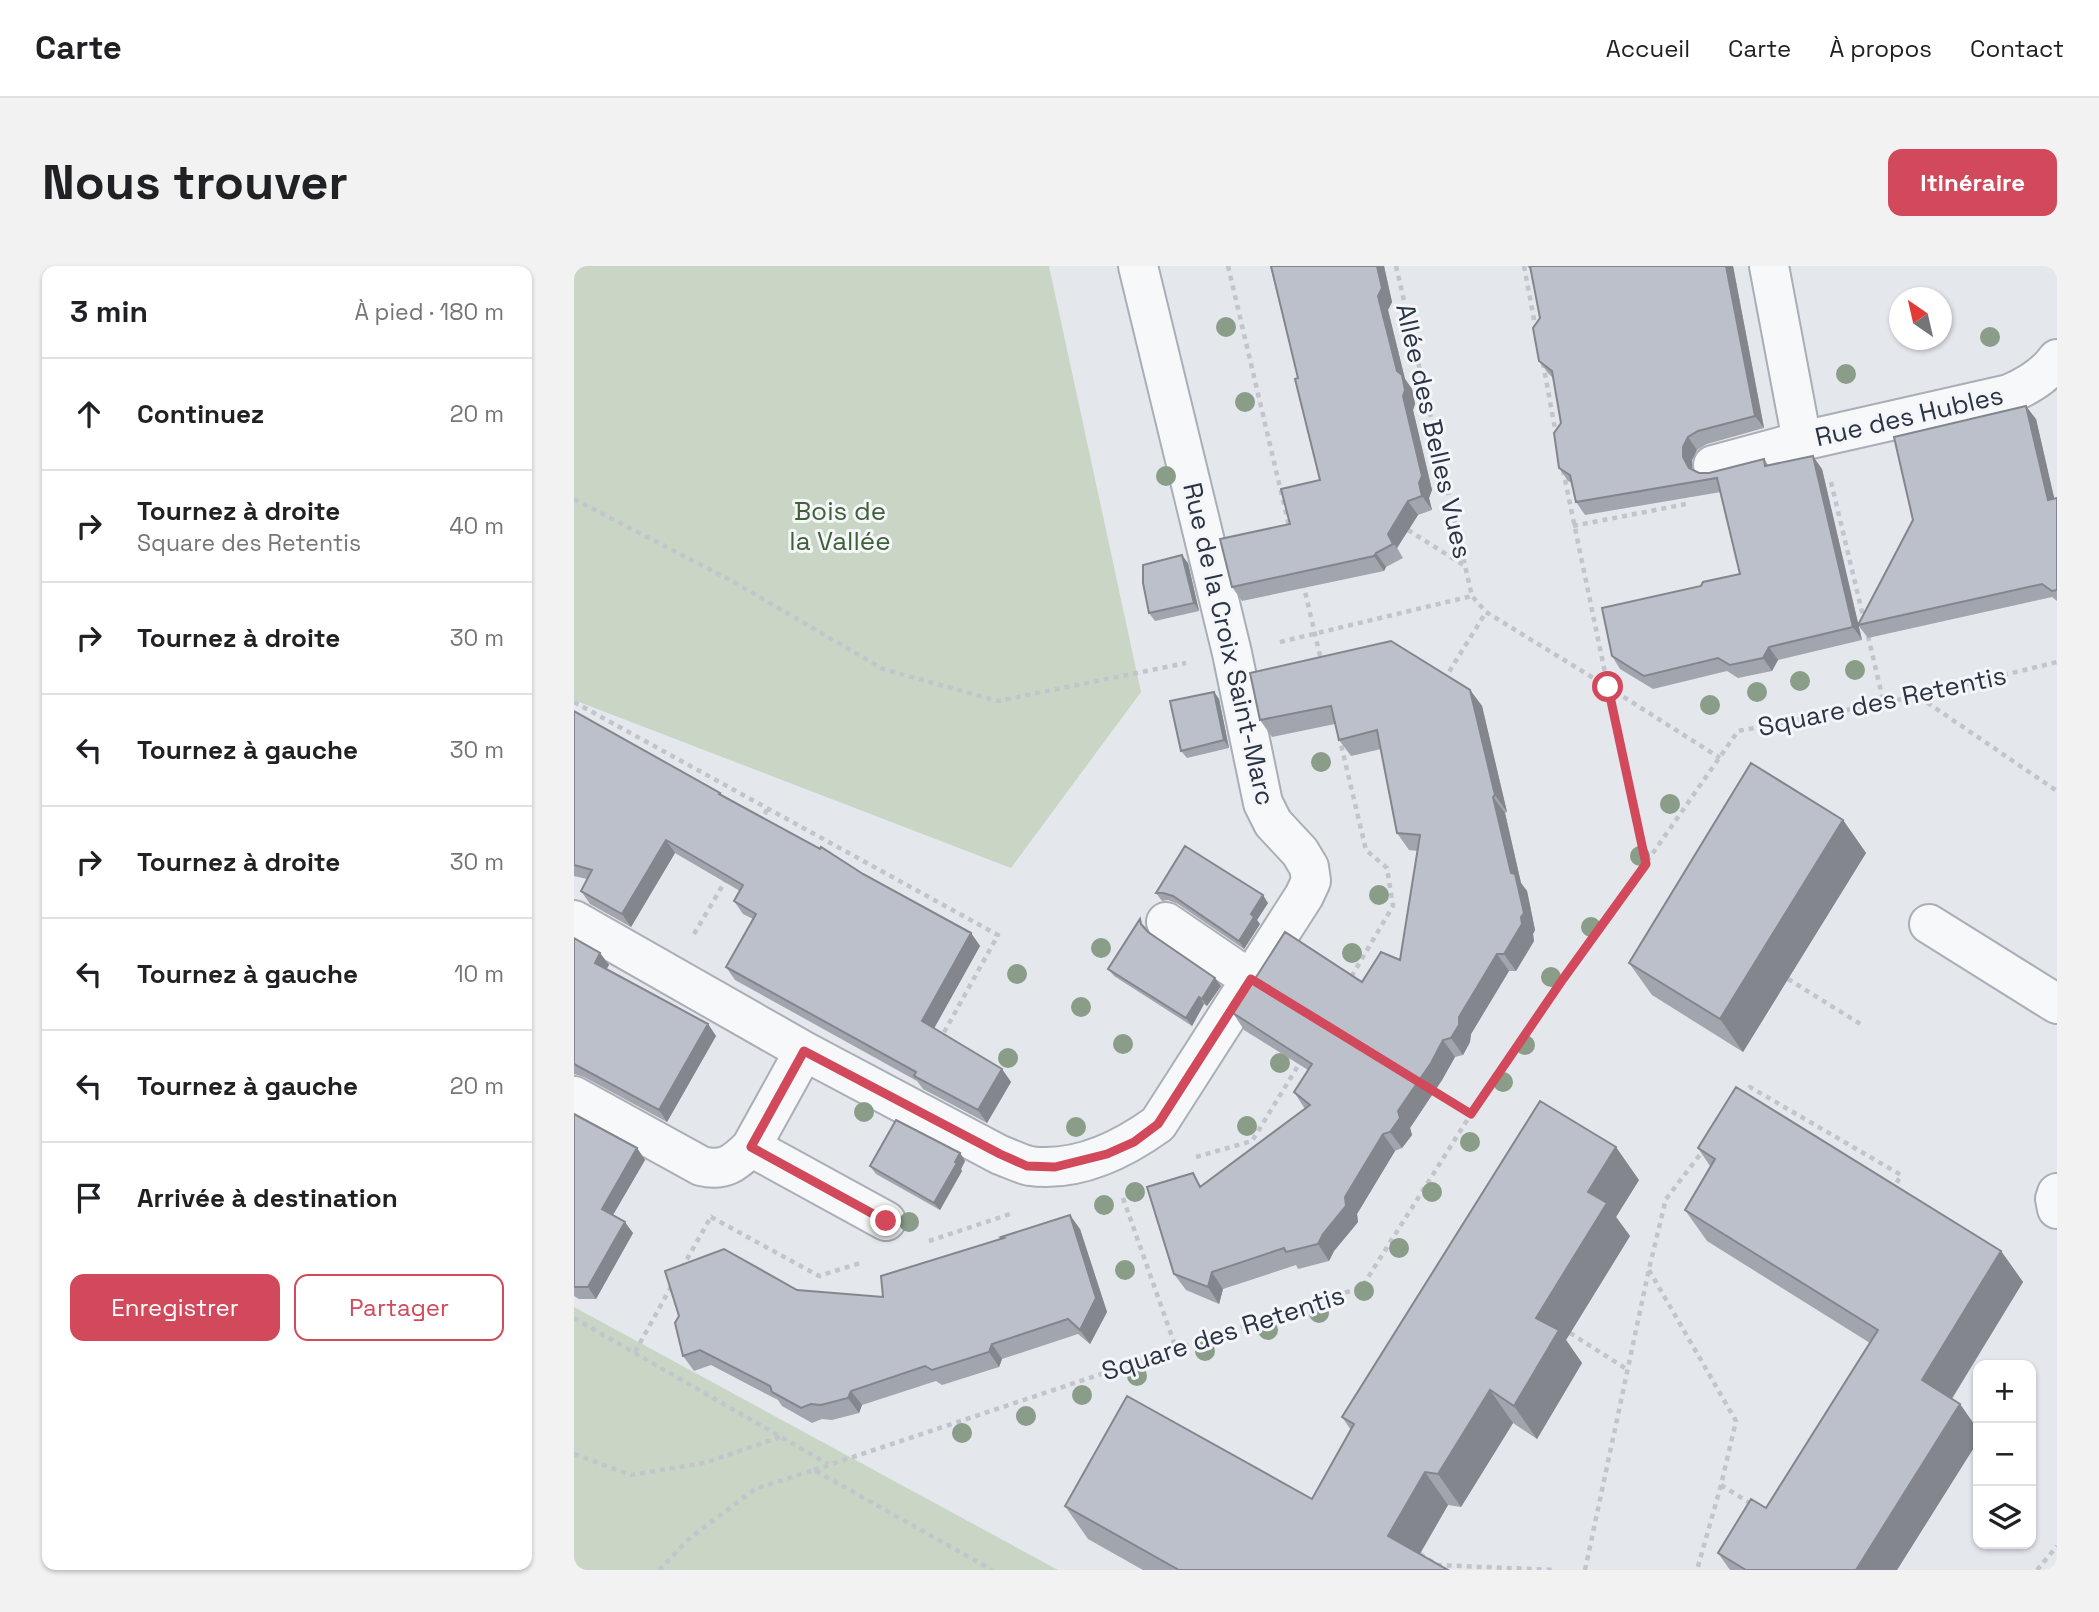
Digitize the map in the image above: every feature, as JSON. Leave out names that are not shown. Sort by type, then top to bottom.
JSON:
[{"type":"street","name":"Rue de la Croix Saint-Marc","points":[[574,920],[804,1051],[1027,1166],[1055,1167],[1107,1154],[1134,1142],[1158,1124],[1311,881],[1309,867],[1300,852],[1273,823],[1263,803],[1232,653],[1138,266]]},
{"type":"street","name":"Rue des Hubles","points":[[1769,266],[1811,439],[2010,394],[2042,376],[2057,359]]},
{"type":"street","points":[[1713,465],[1811,439]]},
{"type":"street","points":[[1166,922],[1251,979]]},
{"type":"street","points":[[1929,924],[2057,1004]]},
{"type":"street","points":[[574,1096],[701,1166],[713,1169],[737,1157],[804,1051]]},
{"type":"street","points":[[737,1157],[886,1221]]},
{"type":"street","points":[[2057,1193],[2057,1209]]},
{"type":"path","name":"Allée des Belles Vues","points":[[1396,266],[1472,596]]},
{"type":"path","points":[[1524,266],[1537,334]]},
{"type":"path","points":[[1542,362],[1558,444]]},
{"type":"path","points":[[1811,439],[1884,704]]},
{"type":"path","points":[[1560,458],[1646,864]]},
{"type":"path","points":[[1573,526],[1717,497],[1713,465]]},
{"type":"path","points":[[574,499],[732,581],[883,669],[998,701],[1232,653],[1472,596],[1486,611],[1720,758]]},
{"type":"path","points":[[1408,530],[1465,566]]},
{"type":"path","points":[[1438,690],[1486,611]]},
{"type":"path","name":"Square des Retentis","points":[[659,1570],[691,1537],[755,1489],[1362,1287],[1471,1114],[1738,731],[1884,704],[2057,662]]},
{"type":"path","points":[[1917,696],[2057,791]]},
{"type":"path","points":[[574,702],[999,935],[905,1105]]},
{"type":"path","points":[[754,832],[768,808]]},
{"type":"path","points":[[670,975],[733,868]]},
{"type":"path","points":[[1788,979],[1862,1025]]},
{"type":"path","points":[[1425,1086],[1471,1114]]},
{"type":"path","points":[[1742,1097],[1750,1087],[1901,1175],[1888,1199]]},
{"type":"path","points":[[1585,1570],[1666,1199],[1712,1138]]},
{"type":"path","points":[[1107,1154],[1176,1348]]},
{"type":"path","points":[[679,1273],[718,1203],[737,1157]]},
{"type":"path","points":[[1649,1269],[1736,1421],[1697,1570]]},
{"type":"path","points":[[635,1352],[673,1285]]},
{"type":"path","points":[[574,1318],[829,1465]]},
{"type":"path","points":[[1570,1333],[1628,1370]]},
{"type":"path","points":[[574,1454],[631,1475],[704,1462],[780,1437]]},
{"type":"path","points":[[814,1470],[992,1570]]},
{"type":"path","points":[[1721,1485],[1762,1511]]},
{"type":"path","points":[[2037,1570],[2057,1546]]},
{"type":"path","points":[[1420,1554],[1437,1565],[1556,1570]]},
{"type":"green space","name":"Bois de la Vallée","points":[[574,266],[1049,266],[1141,692],[1011,868],[574,700]]},
{"type":"green space","points":[[574,1307],[1058,1570],[574,1570]]},
{"type":"building","points":[[1271,266],[1377,266],[1382,288],[1378,296],[1397,371],[1402,375],[1405,390],[1403,396],[1422,476],[1419,483],[1422,496],[1408,501],[1388,534],[1393,544],[1374,556],[1232,587],[1220,539],[1290,524],[1281,489],[1320,480]]},
{"type":"building","points":[[1530,266],[1726,266],[1755,416],[1698,431],[1688,437],[1683,447],[1683,457],[1689,468],[1699,473],[1709,473],[1764,459],[1765,466],[1813,456],[1853,627],[1769,647],[1763,658],[1730,665],[1718,658],[1644,676],[1612,656],[1602,608],[1701,586],[1703,582],[1740,574],[1717,478],[1576,502],[1570,475],[1559,468],[1554,433],[1561,423],[1552,371],[1539,361],[1533,328],[1540,318]]},
{"type":"building","points":[[2026,406],[2048,500],[2057,498],[2057,590],[2052,591],[2042,584],[1858,625],[1913,520],[1894,437]]},
{"type":"building","points":[[1182,555],[1194,603],[1149,613],[1143,583],[1143,565]]},
{"type":"building","points":[[1391,641],[1470,690],[1511,873],[1515,874],[1524,913],[1521,917],[1522,924],[1504,954],[1497,954],[1459,1017],[1459,1025],[1451,1038],[1443,1040],[1431,1063],[1398,1111],[1400,1118],[1390,1132],[1383,1134],[1345,1197],[1346,1206],[1318,1244],[1286,1252],[1284,1248],[1212,1272],[1208,1287],[1174,1274],[1147,1187],[1193,1173],[1200,1187],[1310,1105],[1294,1092],[1312,1064],[1233,1013],[1285,932],[1362,982],[1381,952],[1400,960],[1420,835],[1397,833],[1377,730],[1339,740],[1331,706],[1260,720],[1250,673]]},
{"type":"building","points":[[1214,692],[1224,740],[1181,751],[1170,701]]},
{"type":"building","points":[[574,711],[971,933],[922,1021],[1002,1069],[978,1110],[914,1076],[916,1072],[726,967],[756,914],[734,901],[743,885],[666,840],[622,914],[581,891],[592,870],[574,865]]},
{"type":"building","points":[[1751,763],[1843,820],[1720,1019],[1629,963]]},
{"type":"building","points":[[1185,846],[1263,895],[1251,914],[1254,917],[1239,941],[1173,896],[1156,893]]},
{"type":"building","points":[[1140,919],[1148,932],[1215,978],[1186,1018],[1108,969]]},
{"type":"building","points":[[574,938],[600,953],[595,963],[708,1024],[659,1110],[574,1064]]},
{"type":"building","points":[[1736,1087],[2001,1251],[1922,1380],[1960,1404],[1856,1570],[1746,1570],[1718,1553],[1751,1499],[1766,1508],[1878,1330],[1685,1210],[1715,1159],[1698,1148]]},
{"type":"building","points":[[1540,1101],[1616,1147],[1588,1192],[1607,1203],[1536,1318],[1559,1330],[1514,1406],[1490,1390],[1438,1474],[1425,1472],[1388,1536],[1448,1570],[1179,1570],[1065,1506],[1127,1396],[1312,1499],[1354,1424],[1342,1417]]},
{"type":"building","points":[[574,1114],[637,1148],[602,1209],[625,1222],[588,1287],[574,1287]]},
{"type":"building","points":[[896,1120],[960,1153],[934,1203],[870,1166]]},
{"type":"building","points":[[1070,1215],[1096,1298],[1080,1330],[1068,1319],[992,1344],[989,1352],[932,1370],[925,1366],[851,1391],[848,1398],[801,1408],[772,1392],[770,1386],[700,1350],[683,1356],[675,1323],[679,1316],[665,1271],[724,1249],[797,1290],[883,1297],[881,1276]]},
{"type":"route","points":[[886,1221],[751,1147],[804,1051],[1000,1154],[1027,1166],[1055,1167],[1107,1154],[1134,1142],[1158,1124],[1251,979],[1471,1114],[1646,864],[1608,687]]}]
